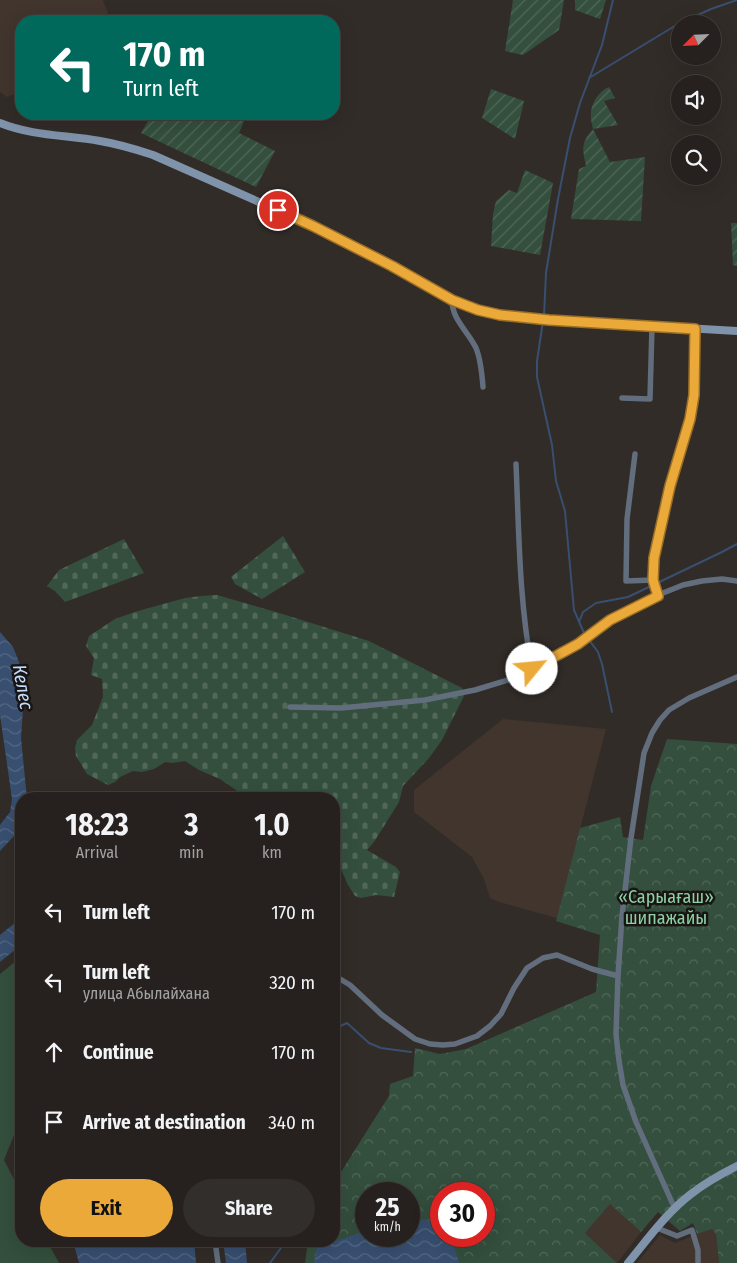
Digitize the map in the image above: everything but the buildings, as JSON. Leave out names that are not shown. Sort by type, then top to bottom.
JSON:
[{"type":"main road","points":[[0,123],[28,132],[121,145],[153,155],[313,226],[392,266],[452,300],[478,310],[500,315],[549,320],[737,331]]},
{"type":"main road","points":[[628,1263],[657,1228],[690,1195],[717,1176],[737,1166]]},
{"type":"street","points":[[452,300],[454,314],[480,358],[483,386]]},
{"type":"street","points":[[622,398],[650,399],[652,326]]},
{"type":"street","points":[[658,596],[653,580],[654,558],[670,486],[690,419],[694,395],[695,329]]},
{"type":"street","points":[[635,454],[626,519],[626,581],[653,580]]},
{"type":"street","points":[[516,464],[520,574],[526,635],[532,669]]},
{"type":"street","points":[[290,706],[341,708],[425,700],[475,690],[510,679],[532,669],[578,644],[610,620],[683,585],[722,579],[737,581]]},
{"type":"street","points":[[675,1209],[636,1122],[623,1084],[619,1061],[616,1034],[618,976],[622,916],[631,838],[644,753],[652,733],[660,720],[669,710],[689,698],[737,677]]},
{"type":"street","points":[[340,979],[350,985],[382,1015],[415,1039],[443,1046],[477,1036],[490,1026],[501,1014],[527,968],[543,958],[557,955],[592,969],[618,976]]},
{"type":"street","points":[[657,1228],[677,1236],[692,1230],[698,1250],[698,1263]]},
{"type":"street","points":[[216,1247],[218,1263]]},
{"type":"shaded area","points":[[0,0],[103,0],[108,13],[104,15],[15,15],[15,94],[7,97],[0,92]]},
{"type":"shaded area","points":[[503,719],[606,729],[557,918],[490,898],[484,879],[472,857],[414,812],[414,790]]},
{"type":"shaded area","points":[[610,1203],[641,1232],[617,1263],[585,1233]]},
{"type":"shaded area","points":[[712,1228],[716,1234],[719,1263],[637,1263],[660,1235],[675,1243]]},
{"type":"green space","points":[[513,0],[564,0],[559,30],[523,55],[505,51]]},
{"type":"green space","points":[[575,0],[606,0],[600,19],[575,10]]},
{"type":"green space","points":[[609,87],[615,98],[604,101],[618,125],[593,129],[591,116],[593,104],[599,94]]},
{"type":"green space","points":[[491,89],[524,101],[515,139],[482,118]]},
{"type":"green space","points":[[149,120],[244,120],[239,133],[275,151],[256,187],[141,133]]},
{"type":"green space","points":[[593,129],[610,162],[645,157],[641,221],[571,219],[579,169],[586,166],[584,142]]},
{"type":"green space","points":[[525,170],[553,183],[540,255],[491,246],[493,214],[496,201],[509,190],[517,193]]},
{"type":"green space","points":[[731,223],[737,223],[737,266],[733,265]]},
{"type":"green space","points":[[283,536],[305,572],[262,599],[235,584],[231,577]]},
{"type":"green space","points":[[124,539],[144,573],[65,602],[55,591],[47,586],[59,570]]},
{"type":"green space","points":[[217,595],[369,641],[462,688],[464,696],[442,740],[429,758],[403,786],[399,802],[367,850],[396,867],[400,872],[394,897],[376,895],[361,898],[355,896],[348,885],[340,867],[340,792],[239,792],[220,779],[199,770],[185,761],[165,762],[154,769],[142,772],[133,771],[108,785],[87,774],[76,756],[75,748],[77,740],[92,725],[103,697],[102,679],[91,675],[94,658],[86,646],[89,636],[115,619],[185,598]]},
{"type":"green space","name":"«Сарыағаш» шипажайы","points":[[667,739],[737,744],[737,1263],[719,1263],[716,1234],[712,1229],[697,1234],[693,1223],[680,1231],[658,1212],[641,1232],[610,1204],[585,1233],[617,1263],[305,1263],[307,1247],[340,1247],[340,1174],[389,1096],[390,1084],[413,1076],[415,1048],[440,1054],[466,1049],[596,992],[600,935],[556,921],[580,828],[620,817],[623,837],[643,840],[651,786]]},
{"type":"green space","points":[[15,962],[15,1134],[4,1160],[15,1181],[15,1247],[50,1247],[59,1263],[0,1263],[0,974]]},
{"type":"water","name":"Келес","points":[[0,632],[13,647],[19,662],[24,693],[21,738],[26,792],[15,792],[15,834],[0,851],[0,825],[10,812],[12,799],[0,715]]},
{"type":"water","points":[[15,923],[15,950],[0,962],[0,935]]},
{"type":"water","points":[[420,1219],[422,1219],[430,1221],[430,1247],[454,1247],[459,1263],[314,1263],[317,1247],[340,1247],[340,1239],[355,1235],[355,1247],[420,1247]]},
{"type":"water","points":[[75,1247],[195,1247],[196,1263],[79,1263]]},
{"type":"water","points":[[224,1247],[246,1247],[247,1263],[226,1263]]},
{"type":"waterway","points":[[544,316],[546,273],[570,138],[580,103],[602,45],[613,0]]},
{"type":"waterway","points":[[589,78],[678,24],[737,0]]},
{"type":"waterway","points":[[543,321],[537,361],[537,377],[552,445],[556,481],[565,511],[574,610],[584,633],[598,652],[612,712]]},
{"type":"waterway","points":[[579,622],[583,612],[596,603],[628,597],[737,544]]},
{"type":"waterway","points":[[340,1026],[347,1023],[369,1043],[381,1048],[411,1052]]},
{"type":"waterway","points":[[270,1263],[282,1247]]},
{"type":"route","points":[[278,210],[392,266],[452,300],[478,310],[500,315],[549,320],[695,329],[694,395],[690,419],[670,486],[654,558],[653,580],[658,596],[610,620],[578,644],[532,669]]}]
